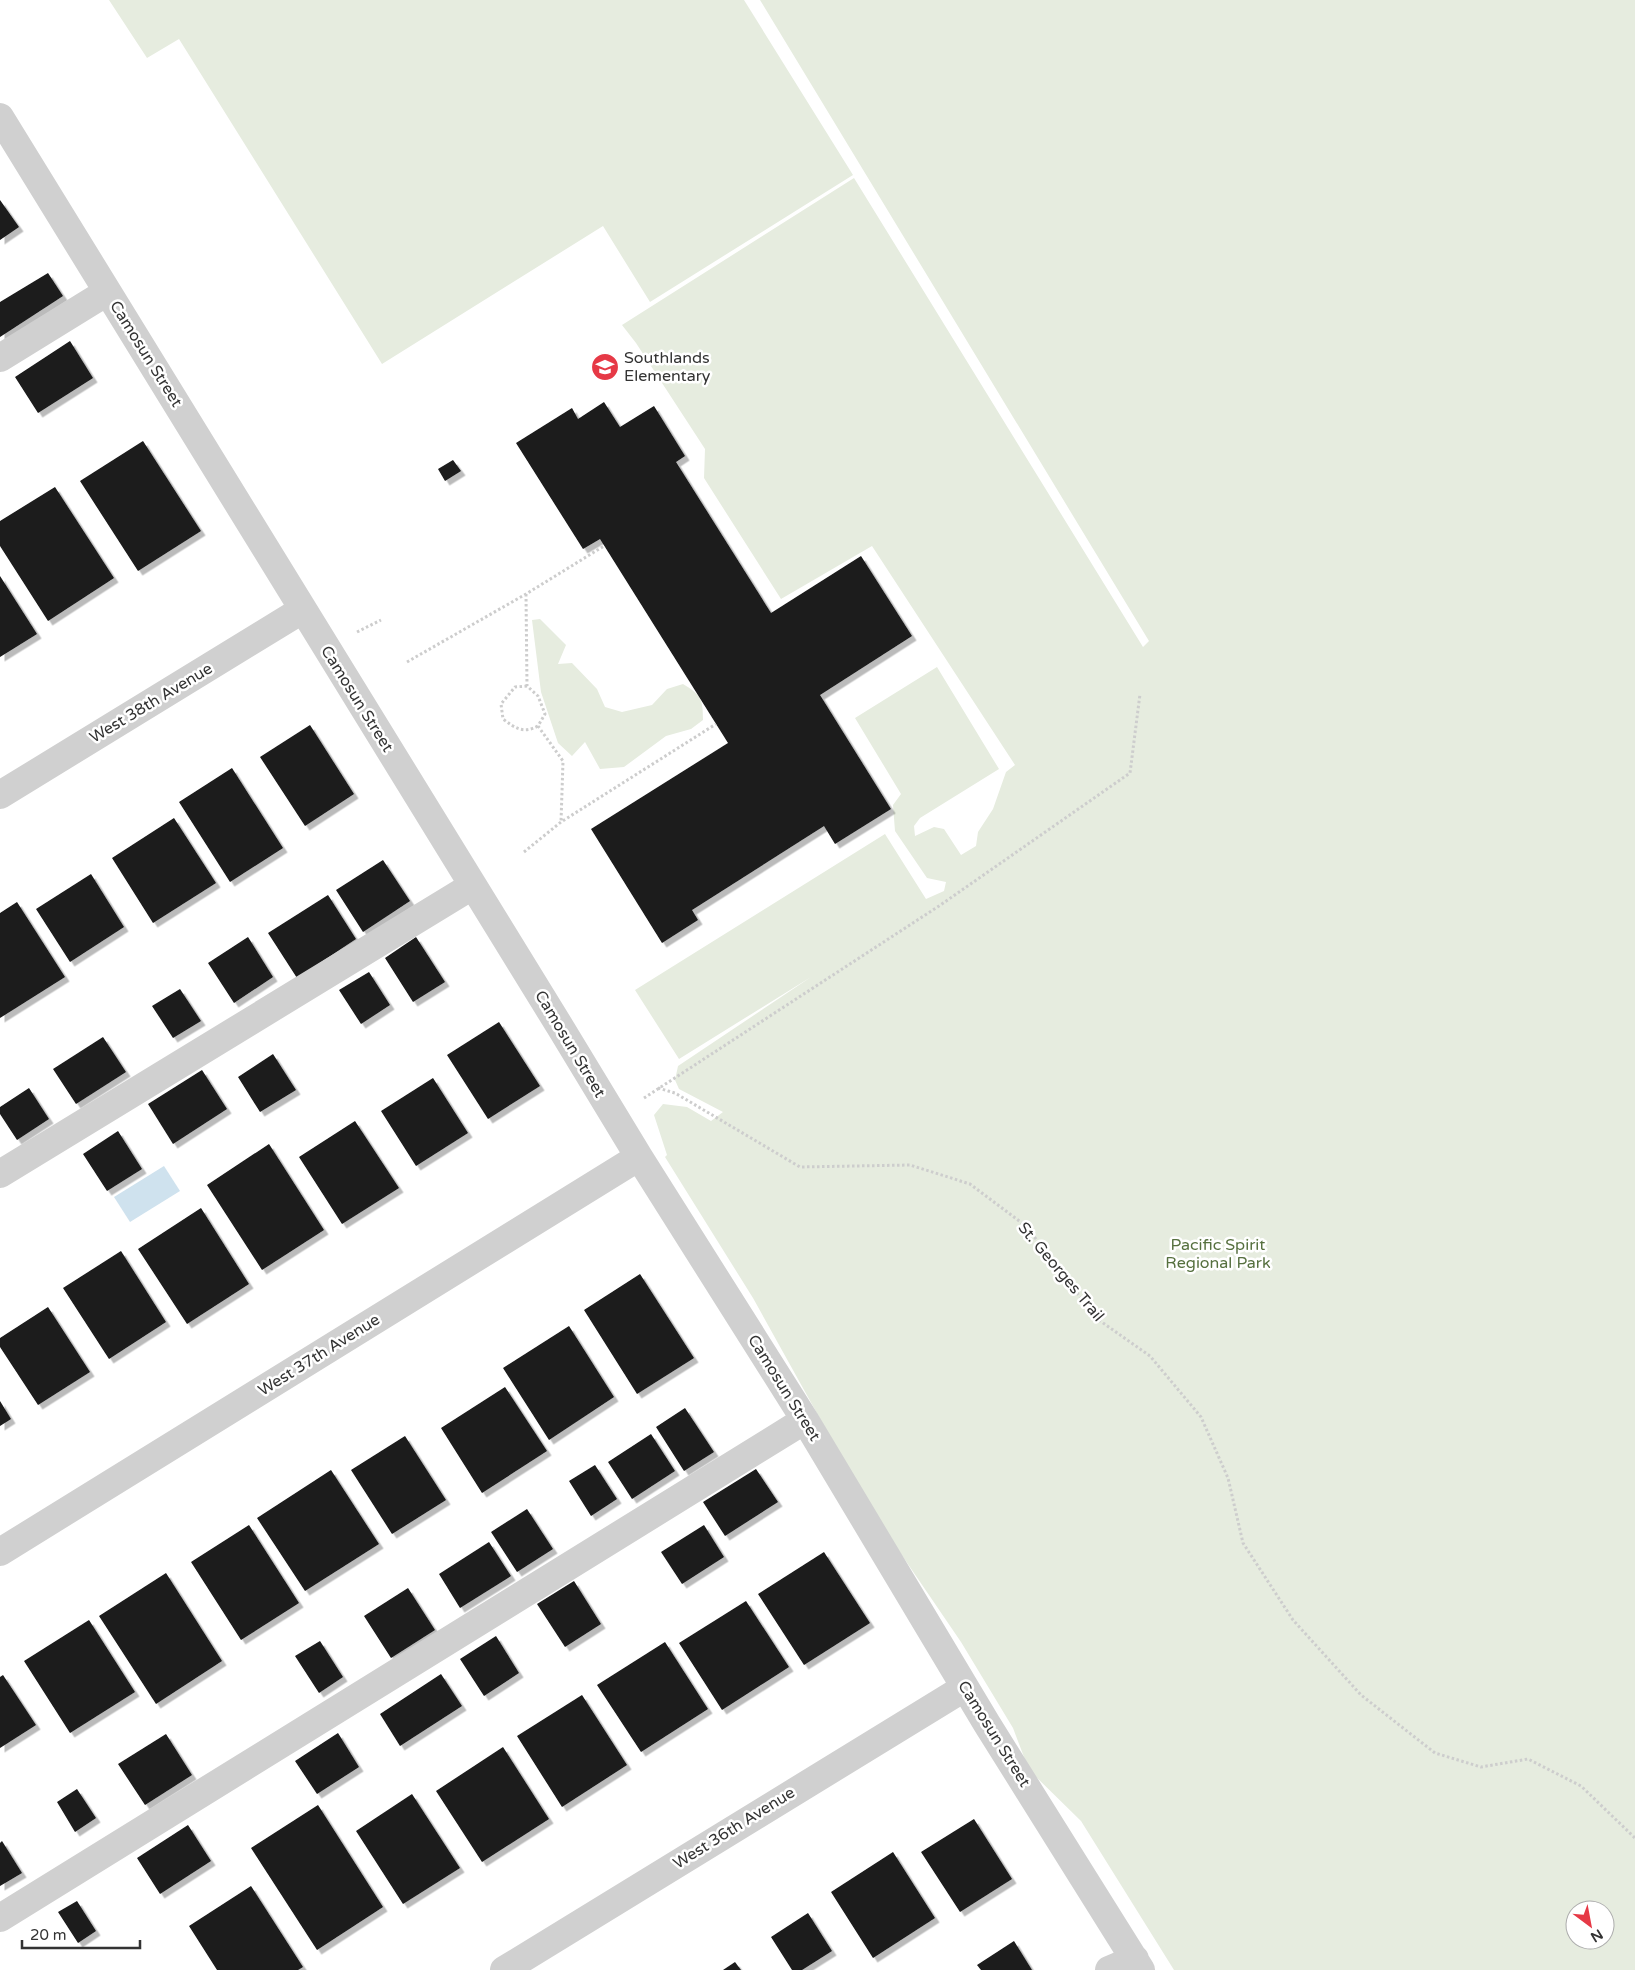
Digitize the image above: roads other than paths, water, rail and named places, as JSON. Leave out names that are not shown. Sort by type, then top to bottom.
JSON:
[{"type":"street","name":"Camosun Street","points":[[0,116],[639,1158],[805,1420],[964,1688],[1138,1964]]},
{"type":"street","points":[[0,358],[107,292]]},
{"type":"street","name":"West 38th Avenue","points":[[0,795],[302,610]]},
{"type":"street","points":[[0,1174],[472,886]]},
{"type":"street","name":"West 37th Avenue","points":[[0,1552],[639,1158]]},
{"type":"street","points":[[0,1918],[805,1420]]},
{"type":"street","name":"West 36th Avenue","points":[[504,1970],[964,1688]]},
{"type":"street","points":[[1110,1970],[1138,1964]]},
{"type":"water","points":[[164,1166],[180,1191],[130,1222],[114,1197]]},
{"type":"place","name":"Southlands Elementary","points":[[605,367]]},
{"type":"park label","name":"Pacific Spirit Regional Park","points":[[1218,1254]]}]
